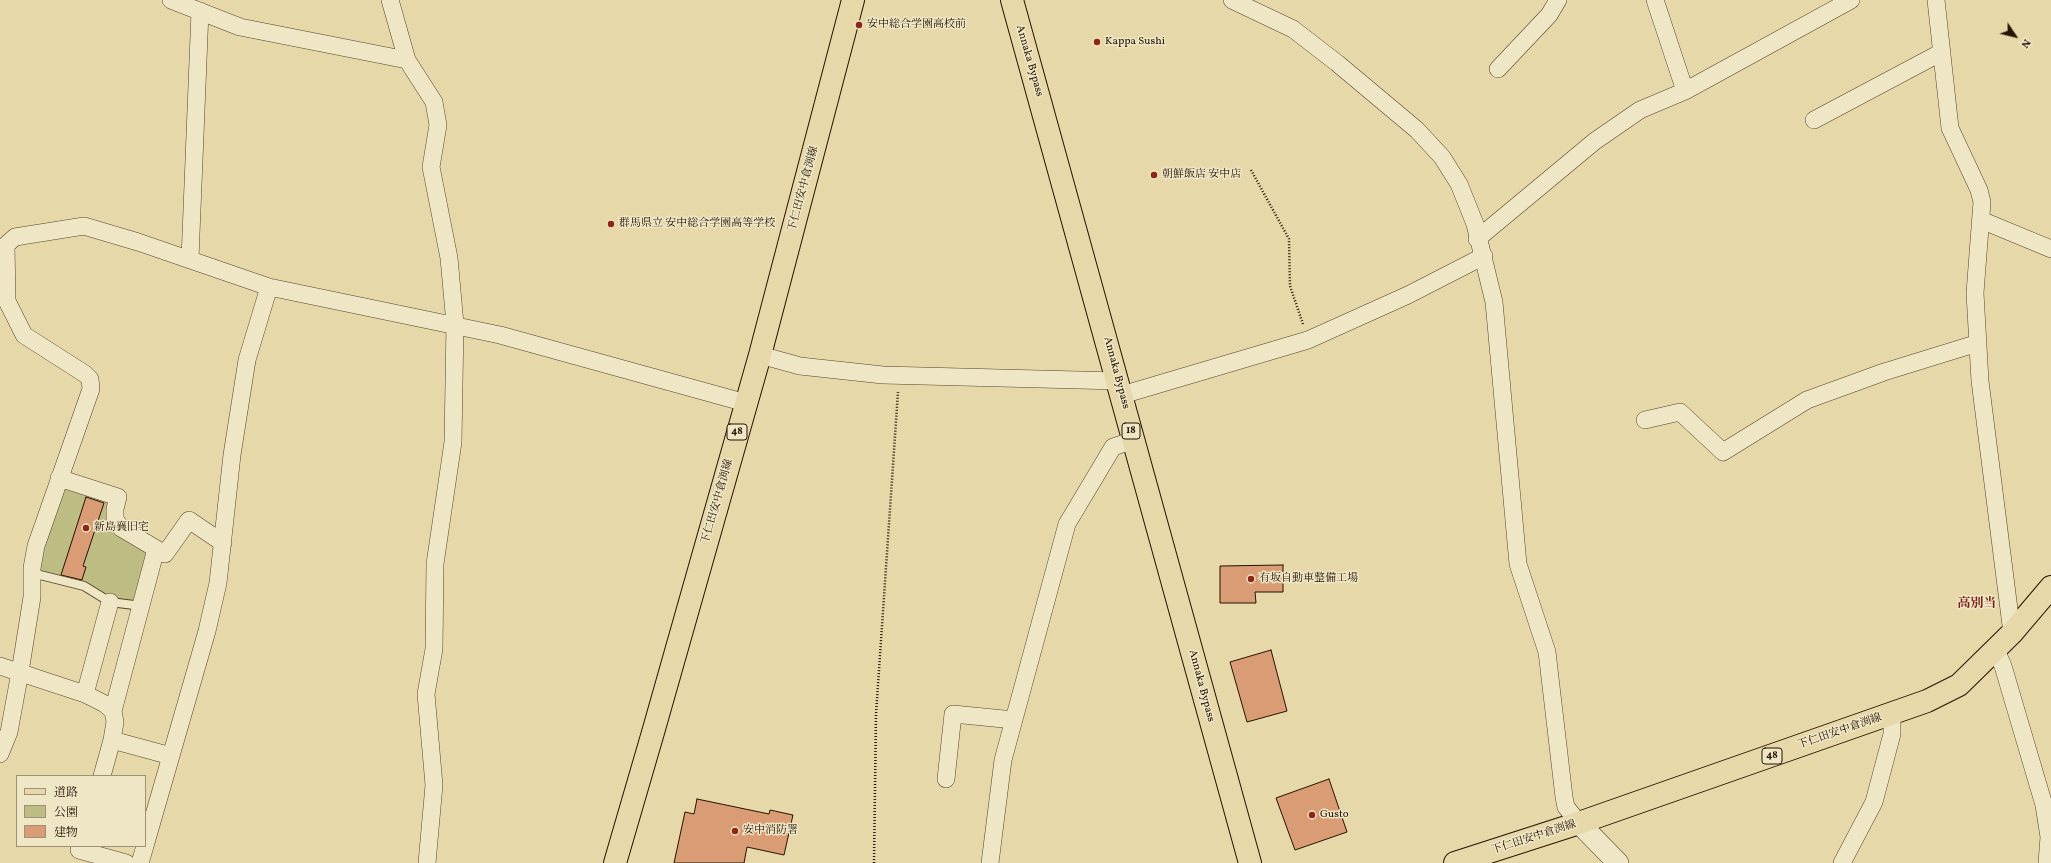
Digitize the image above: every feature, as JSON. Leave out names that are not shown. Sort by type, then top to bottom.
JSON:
[{"type":"main road","name":"下仁田安中倉渕線","points":[[615,863],[760,355],[853,0]]},
{"type":"main road","name":"Annaka Bypass","points":[[1012,0],[1250,863]]},
{"type":"main road","name":"下仁田安中倉渕線","points":[[1455,863],[1578,823],[1927,701],[1959,685],[2012,633],[2051,587]]},
{"type":"street","points":[[171,0],[240,27],[407,60]]},
{"type":"street","points":[[390,0],[407,60],[434,102],[438,125],[432,167],[449,258],[455,324],[453,442],[435,564],[434,649],[426,694],[434,785],[427,863]]},
{"type":"street","points":[[1232,0],[1293,29],[1417,130],[1442,157],[1459,184],[1475,224],[1477,239],[1484,256],[1494,302],[1518,564],[1547,652],[1566,807],[1578,823],[1618,863]]},
{"type":"street","points":[[1498,69],[1549,15],[1558,0]]},
{"type":"street","points":[[1655,0],[1686,91]]},
{"type":"street","points":[[1477,239],[1595,141],[1640,110],[1686,91],[1850,0]]},
{"type":"street","points":[[1936,0],[1950,128],[1979,190],[1982,202],[1975,294],[1980,381],[2012,633]]},
{"type":"street","points":[[190,259],[200,11]]},
{"type":"street","points":[[1814,120],[1942,52]]},
{"type":"street","points":[[1981,220],[2051,249]]},
{"type":"street","points":[[0,754],[9,732],[20,672],[32,597],[32,573],[36,546],[91,389],[90,379],[85,374],[24,335],[7,301],[6,245],[15,237],[84,226],[190,259],[269,287],[455,324],[746,403]]},
{"type":"street","points":[[760,355],[800,366],[900,375],[1120,388],[1308,340],[1408,295],[1484,256]]},
{"type":"street","points":[[146,843],[207,631],[218,583],[232,455],[247,360],[269,287]]},
{"type":"street","points":[[1645,420],[1680,412],[1723,452],[1807,400],[1884,372],[1978,343]]},
{"type":"street","points":[[990,863],[1002,760],[1067,524],[1113,447],[1134,440]]},
{"type":"street","points":[[59,478],[118,497],[115,509],[115,519],[121,528],[165,554],[189,520],[223,543]]},
{"type":"street","points":[[102,775],[112,740],[115,722],[113,711],[156,549]]},
{"type":"street","points":[[86,694],[110,602]]},
{"type":"street","points":[[1996,650],[2003,666],[2044,805],[2049,837],[2047,863]]},
{"type":"street","points":[[0,666],[86,694],[105,704],[113,711]]},
{"type":"street","points":[[946,779],[953,714],[1014,720]]},
{"type":"street","points":[[1842,863],[1874,802],[1892,734],[1892,714]]},
{"type":"street","points":[[112,740],[171,756]]},
{"type":"street","points":[[140,863],[145,847]]},
{"type":"street","points":[[78,853],[126,863]]},
{"type":"lane","points":[[32,573],[84,586],[110,602],[142,606]]},
{"type":"path","points":[[1251,170],[1289,239],[1290,286],[1308,340]]},
{"type":"path","points":[[874,863],[876,714],[900,375]]},
{"type":"green space","points":[[62,485],[110,499],[150,552],[137,603],[107,598],[38,572]]},
{"type":"building","name":"新島襄旧宅","points":[[86,497],[104,503],[83,566],[86,567],[82,580],[61,575]]},
{"type":"building","name":"有坂自動車整備工場","points":[[1283,565],[1283,592],[1255,592],[1256,603],[1220,603],[1220,566]]},
{"type":"building","points":[[1271,650],[1287,711],[1247,722],[1230,662]]},
{"type":"building","name":"Gusto","points":[[1329,779],[1347,832],[1295,850],[1276,798]]},
{"type":"building","name":"安中消防署","points":[[697,799],[769,814],[770,810],[793,815],[784,855],[747,847],[744,863],[674,863],[685,812],[694,814]]},
{"type":"place","name":"安中総合学園高校前","points":[[859,25]]},
{"type":"place","name":"Kappa Sushi","points":[[1097,42]]},
{"type":"place","name":"朝鮮飯店 安中店","points":[[1154,175]]},
{"type":"place","name":"群馬県立 安中総合学園高等学校","points":[[611,224]]},
{"type":"place","name":"新島襄旧宅","points":[[86,528]]},
{"type":"place","name":"有坂自動車整備工場","points":[[1251,579]]},
{"type":"place","name":"Gusto","points":[[1312,815]]},
{"type":"place","name":"安中消防署","points":[[735,831]]},
{"type":"district","name":"高別当","points":[[1977,605]]}]
